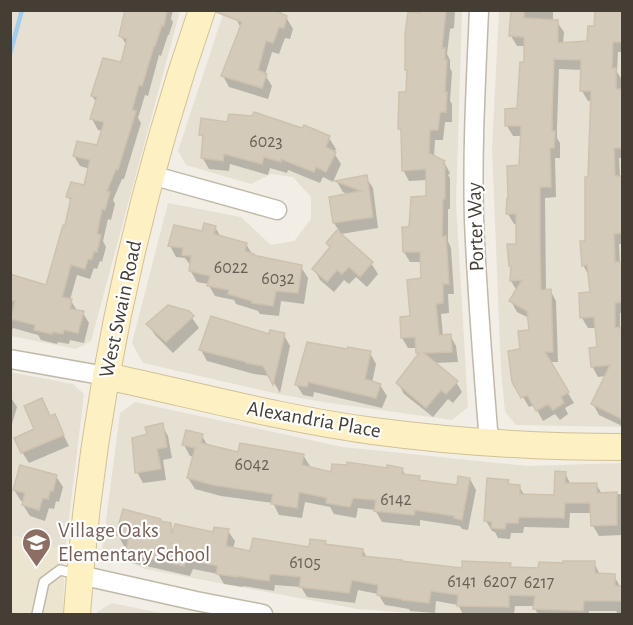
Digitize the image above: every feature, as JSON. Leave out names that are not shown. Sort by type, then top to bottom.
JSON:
[{"type":"street","name":"West Swain Road","points":[[77,615],[88,494],[99,409],[124,281],[170,106],[202,10]]},
{"type":"street","name":"Porter Way","points":[[479,10],[474,112],[474,219],[478,306],[489,442]]},
{"type":"street","points":[[151,175],[277,210]]},
{"type":"street","name":"Alexandria Place","points":[[10,359],[106,376],[277,414],[372,431],[489,442],[622,447]]},
{"type":"street","points":[[80,575],[263,615]]},
{"type":"lane","points":[[37,615],[44,582],[60,570],[80,575]]},
{"type":"shaded area","points":[[11,11],[180,11],[91,341],[76,349],[11,336]]},
{"type":"shaded area","points":[[224,11],[462,11],[456,203],[468,407],[452,420],[278,394],[143,363],[132,343],[168,203],[241,217],[271,245],[294,241],[311,219],[311,197],[293,177],[271,174],[251,184],[186,165],[178,151]]},
{"type":"shaded area","points":[[499,11],[622,11],[622,427],[516,425],[505,412],[501,370],[492,149]]},
{"type":"shaded area","points":[[10,372],[73,384],[84,394],[65,551],[11,535]]},
{"type":"shaded area","points":[[135,402],[343,447],[527,466],[622,463],[622,614],[424,614],[357,609],[145,569],[102,550],[120,413]]},
{"type":"shaded area","name":"Village Oaks Elementary School","points":[[10,535],[65,551],[63,614],[11,614]]},
{"type":"shaded area","points":[[112,603],[165,614],[97,614]]},
{"type":"building","points":[[125,10],[167,10],[164,26],[162,25],[154,46],[142,86],[139,85],[132,110],[136,111],[118,170],[116,169],[107,191],[110,192],[105,210],[102,209],[97,234],[101,235],[97,252],[94,251],[92,259],[88,259],[85,269],[71,265],[62,297],[72,299],[70,309],[84,311],[78,333],[64,330],[63,334],[52,332],[52,334],[34,330],[35,325],[11,319],[15,301],[10,300],[10,274],[46,285],[63,225],[65,225],[71,198],[66,197],[71,182],[84,185],[90,160],[73,156],[77,141],[97,145],[104,122],[90,119],[97,97],[91,96],[103,58],[121,62],[127,39],[119,36]]},
{"type":"building","points":[[217,10],[274,10],[287,16],[284,28],[279,27],[273,43],[266,41],[258,70],[267,74],[262,88],[221,76],[242,22],[216,12]]},
{"type":"building","points":[[421,10],[446,10],[442,48],[445,48],[445,60],[447,60],[446,112],[440,112],[438,130],[430,130],[429,153],[445,161],[443,164],[445,166],[445,199],[443,199],[442,237],[446,236],[449,284],[443,284],[443,303],[436,304],[439,335],[451,334],[452,352],[424,353],[458,381],[446,394],[441,390],[426,408],[396,383],[419,353],[416,353],[415,337],[401,338],[400,317],[410,316],[407,280],[421,278],[420,252],[403,252],[402,227],[409,227],[411,197],[426,196],[426,169],[402,171],[401,129],[398,129],[399,92],[406,92],[405,34],[408,12],[421,13]]},
{"type":"building","points":[[511,10],[524,10],[524,18],[558,20],[558,43],[587,41],[588,26],[594,26],[595,10],[622,10],[622,42],[613,42],[612,68],[616,68],[616,89],[622,89],[622,148],[614,148],[615,176],[622,176],[622,233],[614,234],[615,262],[622,262],[622,302],[615,303],[615,328],[622,327],[622,419],[591,404],[610,365],[591,367],[589,348],[597,347],[594,317],[580,318],[579,293],[590,292],[587,265],[582,266],[580,241],[585,241],[585,177],[588,177],[591,91],[580,91],[581,60],[554,59],[552,131],[555,131],[554,148],[550,148],[551,187],[540,187],[541,290],[551,289],[553,352],[545,352],[569,392],[561,397],[564,403],[553,410],[548,404],[536,411],[527,395],[521,398],[512,382],[508,351],[520,349],[518,331],[529,330],[527,311],[509,301],[522,280],[510,281],[511,266],[509,266],[507,244],[516,244],[516,214],[506,214],[507,166],[519,165],[521,126],[505,126],[505,109],[517,108],[520,62],[524,62],[524,37],[509,36]]},
{"type":"building","points":[[254,112],[302,128],[304,125],[330,136],[326,147],[336,152],[326,172],[316,167],[314,172],[281,159],[281,162],[264,157],[262,164],[224,154],[223,161],[201,158],[203,135],[199,135],[201,118],[227,122],[229,114],[252,116]]},
{"type":"building","points":[[367,175],[373,217],[333,223],[329,197],[361,191],[335,181]]},
{"type":"building","points":[[204,223],[216,226],[214,234],[247,243],[245,251],[253,255],[302,265],[298,293],[276,291],[273,306],[252,303],[252,301],[228,294],[229,290],[207,286],[210,276],[189,271],[191,256],[182,255],[183,248],[168,246],[174,225],[202,231]]},
{"type":"building","points":[[337,230],[373,262],[360,277],[349,267],[342,274],[337,270],[327,282],[312,269],[330,247],[326,243]]},
{"type":"building","points":[[168,305],[189,311],[194,316],[166,342],[146,324]]},
{"type":"building","points":[[211,316],[269,334],[270,330],[285,333],[273,385],[263,366],[199,350]]},
{"type":"building","points":[[307,342],[371,351],[365,379],[381,384],[376,398],[308,382],[307,387],[295,385]]},
{"type":"building","points":[[42,398],[50,416],[55,414],[64,435],[21,453],[14,438],[34,429],[24,406]]},
{"type":"building","points":[[163,423],[167,447],[157,449],[161,469],[135,473],[132,438],[147,434],[145,427]]},
{"type":"building","points":[[186,430],[203,434],[201,443],[238,452],[240,443],[304,454],[302,465],[331,472],[332,464],[347,465],[347,462],[403,468],[402,474],[420,476],[419,480],[457,485],[458,476],[470,478],[462,520],[454,516],[415,510],[414,515],[374,511],[376,500],[353,498],[350,507],[326,503],[327,498],[299,492],[297,508],[271,504],[273,494],[213,485],[187,478],[195,448],[182,445]]},
{"type":"building","points":[[20,465],[57,475],[53,491],[50,491],[48,499],[43,498],[39,510],[22,505],[25,493],[13,490]]},
{"type":"building","points":[[555,471],[566,472],[565,483],[597,483],[597,493],[617,492],[617,525],[591,526],[590,503],[565,503],[564,518],[519,517],[518,523],[506,523],[505,529],[491,528],[492,522],[484,521],[487,478],[509,480],[508,484],[520,485],[520,494],[554,495]]},
{"type":"building","points":[[123,509],[171,523],[172,534],[175,524],[213,532],[214,527],[229,529],[226,546],[250,551],[253,538],[309,547],[310,539],[326,541],[325,544],[363,549],[362,556],[462,568],[462,561],[511,563],[510,567],[538,568],[539,562],[595,561],[595,573],[615,574],[615,586],[622,586],[622,601],[584,601],[583,611],[533,609],[535,596],[509,595],[509,607],[457,606],[458,595],[431,591],[429,603],[402,600],[377,595],[378,585],[352,580],[349,593],[299,587],[301,577],[270,574],[269,581],[216,574],[218,566],[187,559],[184,566],[125,553],[129,538],[116,535]]},
{"type":"waterway","points":[[10,54],[22,10]]},
{"type":"place","name":"Village Oaks Elementary School","points":[[37,568]]}]
